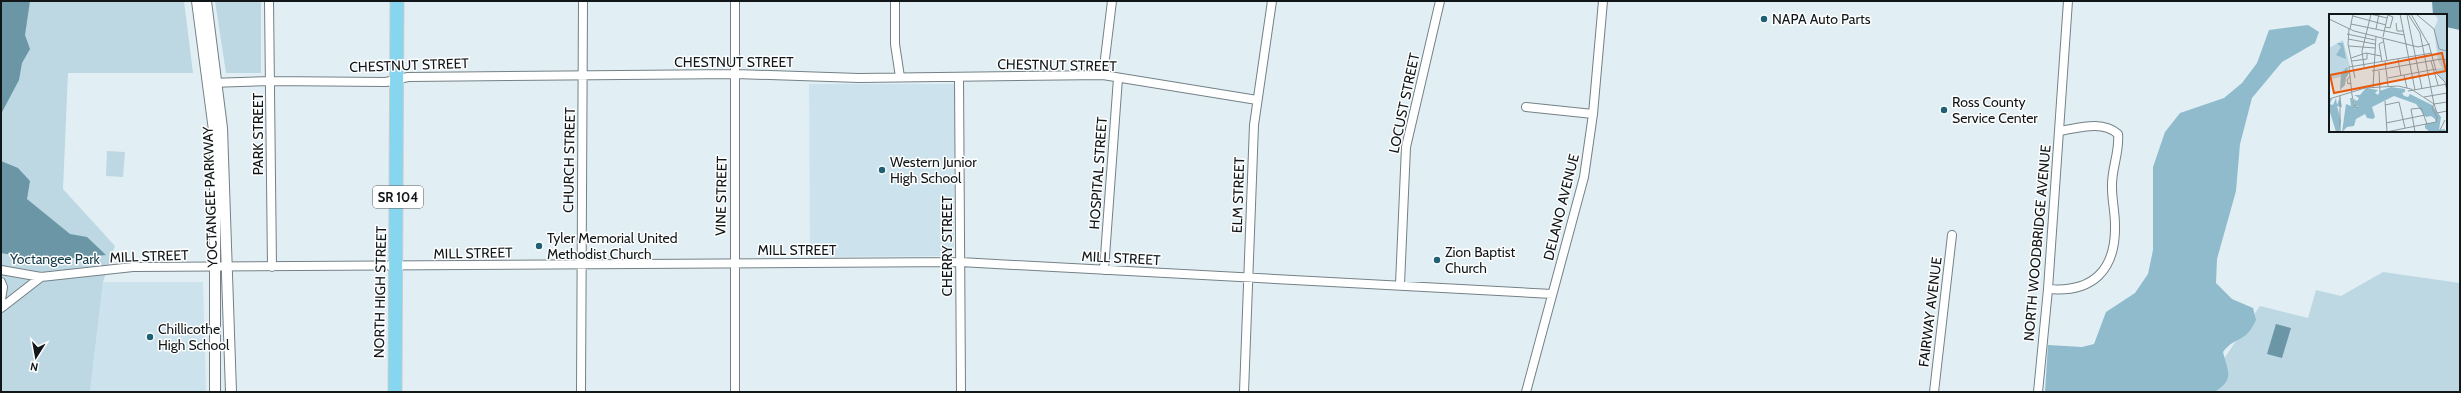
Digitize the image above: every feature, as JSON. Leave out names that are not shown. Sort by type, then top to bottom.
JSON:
[{"type":"main road","name":"NORTH HIGH STREET","points":[[395,392],[398,1]]},
{"type":"street","name":"YOCTANGEE PARKWAY","points":[[198,1],[222,128],[231,392]]},
{"type":"street","name":"YOCTANGEE PARKWAY","points":[[206,1],[213,83],[215,146],[213,267],[215,392]]},
{"type":"street","name":"PARK STREET","points":[[269,1],[272,267]]},
{"type":"street","name":"CHURCH STREET","points":[[581,392],[584,74],[583,1]]},
{"type":"street","name":"VINE STREET","points":[[734,1],[736,74],[733,264],[735,392]]},
{"type":"street","points":[[895,1],[895,44],[900,78]]},
{"type":"street","points":[[1103,76],[1112,1]]},
{"type":"street","name":"ELM STREET","points":[[1244,392],[1257,100],[1272,1]]},
{"type":"street","name":"LOCUST STREET","points":[[1400,284],[1406,147],[1440,1]]},
{"type":"street","name":"DELANO AVENUE","points":[[1526,392],[1584,177],[1593,114],[1603,1]]},
{"type":"street","name":"NORTH WOODBRIDGE AVENUE","points":[[2038,392],[2048,289],[2068,1]]},
{"type":"street","name":"CHESTNUT STREET","points":[[213,83],[270,81],[386,82],[398,78],[584,74],[736,74],[900,78],[1103,76],[1257,100]]},
{"type":"street","name":"CHERRY STREET","points":[[959,77],[961,392]]},
{"type":"street","name":"HOSPITAL STREET","points":[[1104,270],[1118,78]]},
{"type":"street","points":[[1526,107],[1593,114]]},
{"type":"street","points":[[2048,289],[2080,288],[2097,279],[2104,269],[2112,250],[2116,226],[2112,188],[2113,170],[2119,144],[2118,134],[2111,128],[2099,125],[2060,131]]},
{"type":"street","name":"FAIRWAY AVENUE","points":[[1934,392],[1952,234]]},
{"type":"street","name":"MILL STREET","points":[[1,270],[41,277],[133,267],[397,267],[960,262],[1248,278],[1400,284],[1552,294]]},
{"type":"street","points":[[1,308],[41,277]]},
{"type":"street","points":[[1,282],[3,287],[1,300]]},
{"type":"shaded area","points":[[1,1],[30,1],[25,35],[30,49],[22,63],[19,80],[1,114]]},
{"type":"shaded area","points":[[2432,1],[2460,1],[2460,30],[2447,27],[2447,14],[2433,14]]},
{"type":"shaded area","points":[[2308,25],[2319,32],[2315,43],[2282,62],[2252,98],[2240,144],[2236,191],[2217,259],[2216,283],[2232,299],[2253,308],[2256,320],[2248,333],[2232,343],[2223,352],[2228,370],[2225,384],[2214,392],[2045,392],[2048,345],[2082,347],[2094,344],[2106,312],[2135,293],[2148,274],[2153,250],[2153,167],[2165,132],[2180,113],[2224,98],[2242,83],[2257,63],[2269,30]]},
{"type":"shaded area","name":"Western Junior High School","points":[[809,84],[955,84],[954,256],[810,257]]},
{"type":"shaded area","points":[[1,161],[18,168],[30,181],[27,199],[70,234],[87,237],[106,255],[43,261],[1,253]]},
{"type":"shaded area","name":"Chillicothe High School","points":[[103,282],[203,282],[206,392],[90,392]]},
{"type":"shaded area","points":[[2276,324],[2291,328],[2282,358],[2267,354]]},
{"type":"green space","name":"Yoctangee Park","points":[[1,1],[184,1],[193,73],[68,73],[63,189],[115,246],[103,282],[90,392],[1,392]]},
{"type":"green space","points":[[215,1],[261,1],[261,73],[226,73]]},
{"type":"green space","points":[[107,151],[125,152],[123,177],[106,176]]},
{"type":"green space","points":[[2383,272],[2460,283],[2460,392],[2201,392],[2260,306],[2308,318],[2316,290],[2341,296]]},
{"type":"place","name":"NAPA Auto Parts","points":[[1764,19]]},
{"type":"place","name":"Ross County Service Center","points":[[1944,110]]},
{"type":"place","name":"Western Junior High School","points":[[882,170]]},
{"type":"place","name":"Tyler Memorial United Methodist Church","points":[[539,246]]},
{"type":"place","name":"Zion Baptist Church","points":[[1437,260]]},
{"type":"place","name":"Chillicothe High School","points":[[150,337]]}]
